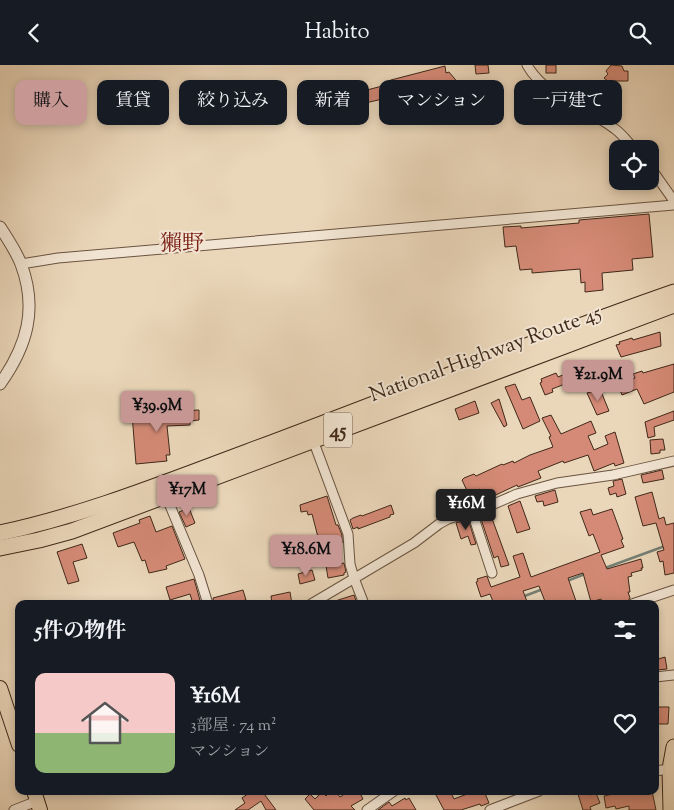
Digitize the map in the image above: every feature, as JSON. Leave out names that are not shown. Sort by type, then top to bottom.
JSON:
[{"type":"highway","name":"National Highway Route 45","points":[[0,533],[51,521],[141,491],[368,407],[588,322],[674,292]]},
{"type":"highway","name":"National Highway Route 45","points":[[0,548],[72,531],[674,305]]},
{"type":"highway","points":[[671,810],[663,770],[674,747]]},
{"type":"main road","points":[[0,688],[15,722]]},
{"type":"street","points":[[527,65],[532,74],[555,94],[615,129],[625,140]]},
{"type":"street","points":[[21,264],[98,254],[674,203],[659,180]]},
{"type":"street","points":[[0,227],[21,264],[27,290],[29,313],[25,339],[14,365],[0,384]]},
{"type":"street","points":[[313,439],[348,534],[350,564],[362,600]]},
{"type":"street","points":[[318,600],[414,543],[439,524],[517,494],[556,483],[613,475],[674,461]]},
{"type":"street","points":[[166,496],[207,600]]},
{"type":"street","points":[[472,512],[492,573]]},
{"type":"street","points":[[644,600],[674,590]]},
{"type":"street","points":[[659,677],[674,675]]},
{"type":"street","points":[[366,810],[388,795]]},
{"type":"street","points":[[490,810],[529,795]]},
{"type":"street","points":[[14,810],[37,801]]},
{"type":"building","points":[[475,65],[488,65],[489,73],[476,74]]},
{"type":"building","points":[[546,65],[556,65],[556,73],[546,73]]},
{"type":"building","points":[[611,65],[622,66],[624,71],[628,71],[628,81],[606,80],[604,78],[608,74],[606,71]]},
{"type":"building","points":[[445,66],[446,73],[449,72],[456,80],[391,80]]},
{"type":"building","points":[[379,87],[379,100],[369,102],[369,89]]},
{"type":"building","points":[[649,214],[653,257],[632,259],[633,270],[602,273],[603,290],[585,292],[585,282],[581,283],[580,269],[532,273],[532,269],[520,270],[516,246],[505,247],[503,227],[521,226],[521,228],[579,223],[579,220]]},
{"type":"building","points":[[660,332],[661,346],[621,357],[616,345],[620,344],[619,342]]},
{"type":"building","points":[[674,364],[674,392],[644,404],[637,389],[622,395],[618,385],[635,378],[633,374]]},
{"type":"building","points":[[570,372],[573,381],[552,389],[553,392],[545,395],[540,383],[542,382],[541,379],[556,373],[558,377]]},
{"type":"building","points":[[515,384],[522,400],[530,397],[540,421],[523,429],[505,387]]},
{"type":"building","points":[[600,389],[609,411],[597,415],[587,393]]},
{"type":"building","points":[[499,399],[507,425],[504,427],[491,403]]},
{"type":"building","points":[[475,401],[479,413],[459,420],[455,409]]},
{"type":"building","points":[[199,410],[199,420],[190,421],[190,425],[167,426],[170,455],[166,455],[167,461],[136,464],[132,414]]},
{"type":"building","points":[[674,411],[674,420],[654,427],[655,436],[648,438],[645,422]]},
{"type":"building","points":[[551,415],[561,434],[591,421],[596,433],[588,436],[594,450],[608,444],[605,436],[615,432],[624,463],[615,466],[614,463],[594,471],[588,455],[564,463],[563,461],[538,471],[541,478],[518,487],[517,485],[485,500],[480,489],[469,495],[462,480],[464,478],[474,474],[476,476],[502,464],[513,461],[514,463],[553,447],[549,437],[551,436],[542,418]]},
{"type":"building","points":[[663,439],[665,450],[660,450],[660,453],[651,454],[650,440]]},
{"type":"building","points":[[662,470],[664,479],[643,483],[641,475]]},
{"type":"building","points":[[622,479],[626,494],[617,497],[616,493],[610,495],[608,488],[614,486],[613,481]]},
{"type":"building","points":[[555,490],[558,502],[544,506],[543,501],[537,502],[535,496]]},
{"type":"building","points":[[652,492],[659,519],[664,517],[666,525],[674,523],[674,573],[665,575],[663,561],[660,562],[657,552],[664,550],[656,523],[643,526],[635,497]]},
{"type":"building","points":[[327,496],[336,525],[338,525],[342,535],[342,543],[334,546],[339,564],[344,563],[346,572],[344,575],[328,578],[326,566],[330,565],[326,550],[310,554],[311,556],[288,560],[286,547],[319,541],[312,514],[308,515],[307,511],[301,512],[300,505]]},
{"type":"building","points":[[520,501],[530,529],[517,533],[508,506]]},
{"type":"building","points":[[391,505],[394,514],[390,515],[390,517],[358,529],[358,527],[353,529],[350,520],[353,518]]},
{"type":"building","points":[[189,508],[195,523],[186,527],[179,512]]},
{"type":"building","points":[[591,509],[593,515],[612,509],[624,547],[601,555],[607,569],[641,559],[642,570],[631,573],[632,576],[628,577],[630,592],[628,592],[629,600],[590,600],[583,573],[568,578],[576,600],[544,600],[539,586],[523,591],[526,600],[492,600],[490,594],[481,597],[476,582],[478,581],[477,579],[487,576],[491,587],[520,577],[513,556],[523,553],[531,577],[600,552],[593,534],[589,536],[580,512]]},
{"type":"building","points":[[490,513],[509,565],[501,567],[498,556],[494,558],[480,516]]},
{"type":"building","points":[[150,516],[156,532],[172,526],[185,559],[166,566],[167,569],[149,573],[145,560],[142,561],[134,542],[118,547],[113,533],[140,523],[139,520]]},
{"type":"building","points":[[468,519],[476,544],[471,545],[468,536],[461,539],[456,523]]},
{"type":"building","points":[[82,544],[87,558],[73,562],[79,581],[68,584],[57,552]]},
{"type":"building","points":[[312,570],[315,580],[300,584],[298,574]]},
{"type":"building","points":[[194,579],[200,600],[192,600],[190,594],[170,600],[166,587]]},
{"type":"building","points":[[243,590],[246,600],[213,600],[213,598]]},
{"type":"building","points":[[290,592],[291,600],[272,600],[271,596]]},
{"type":"building","points":[[354,595],[356,600],[338,600]]},
{"type":"building","points":[[665,657],[667,669],[659,670],[659,659]]},
{"type":"building","points":[[659,707],[669,707],[668,724],[659,724]]},
{"type":"building","points":[[246,795],[265,795],[276,810],[266,810],[261,801],[248,810],[235,810],[245,803],[242,798]]},
{"type":"building","points":[[309,795],[315,799],[319,795],[361,795],[363,799],[351,806],[355,810],[314,810],[305,799]]},
{"type":"building","points":[[436,795],[452,795],[454,799],[464,795],[486,795],[489,803],[461,810],[444,810]]},
{"type":"building","points":[[578,795],[597,795],[600,803],[590,807],[591,810],[583,810]]},
{"type":"building","points":[[653,795],[656,810],[629,810],[629,806],[616,809],[615,806],[606,808],[604,796]]},
{"type":"building","points":[[405,798],[406,800],[409,798],[416,810],[378,810],[389,802],[392,806]]},
{"type":"waterway","points":[[605,568],[665,546]]},
{"type":"waterway","points":[[567,581],[585,574]]},
{"type":"waterway","points":[[522,597],[543,589]]},
{"type":"district","name":"獺野","points":[[182,242]]}]
